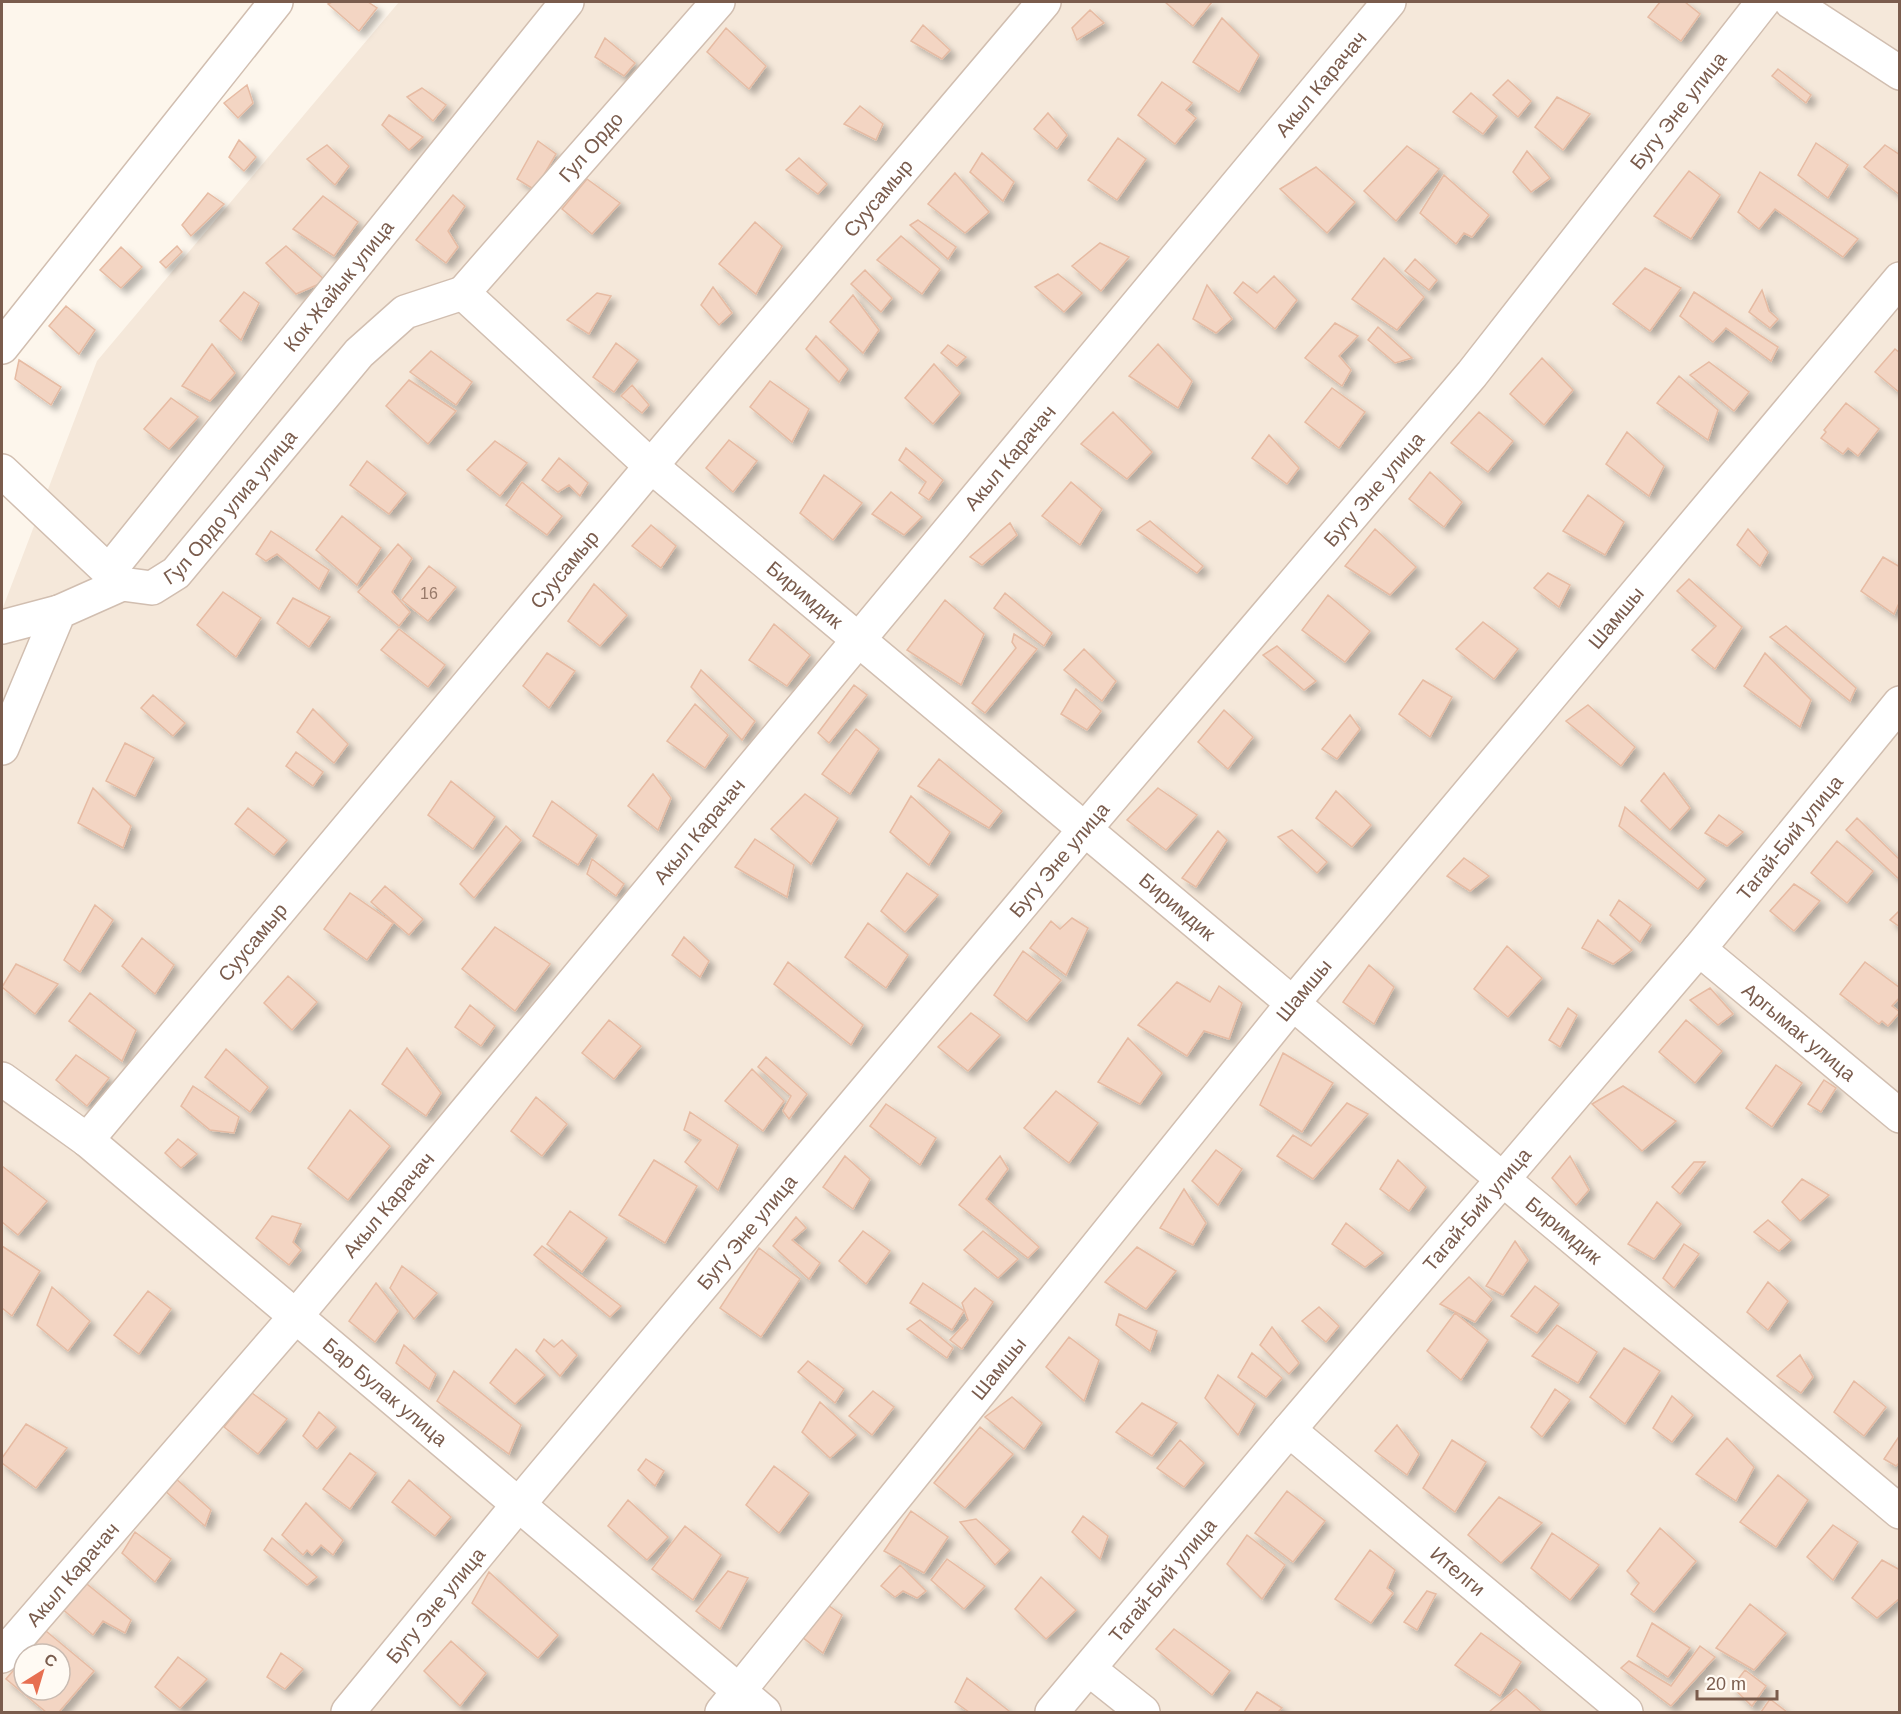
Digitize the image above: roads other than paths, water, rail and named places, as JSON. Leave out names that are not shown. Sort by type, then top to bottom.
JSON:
[{"type":"street","points":[[2,347],[276,2]]},
{"type":"street","name":"Кок Жайык улица","points":[[116,578],[567,2]]},
{"type":"street","name":"Гул Ордо","points":[[463,293],[718,2]]},
{"type":"street","name":"Суусамыр","points":[[87,1140],[651,466],[1044,2]]},
{"type":"street","name":"Акыл Карачач","points":[[2,1656],[296,1316],[1389,2]]},
{"type":"street","name":"Бугу Эне улица","points":[[348,1713],[518,1505],[1085,829],[1472,374],[1763,2]]},
{"type":"street","points":[[1791,2],[1899,74]]},
{"type":"street","name":"Шамшы","points":[[731,1702],[1293,1003],[1899,279]]},
{"type":"street","name":"Гул Ордо улиа улица","points":[[116,578],[152,588],[176,573],[359,353],[405,312],[463,293]]},
{"type":"street","name":"Биримдик","points":[[463,293],[651,466],[1899,1512]]},
{"type":"street","points":[[2,471],[116,578],[59,612],[2,627]]},
{"type":"street","points":[[2,748],[59,612]]},
{"type":"street","name":"Тагай-Бий улица","points":[[1052,1713],[1289,1430],[1699,949],[1899,706]]},
{"type":"street","name":"Аргымак улица","points":[[1699,949],[1899,1116]]},
{"type":"street","name":"Бар Булак улица","points":[[2,1079],[87,1140],[518,1505],[731,1702],[764,1713]]},
{"type":"street","name":"Ителги","points":[[1289,1430],[1626,1713]]},
{"type":"street","points":[[1089,1669],[1143,1713]]}]
